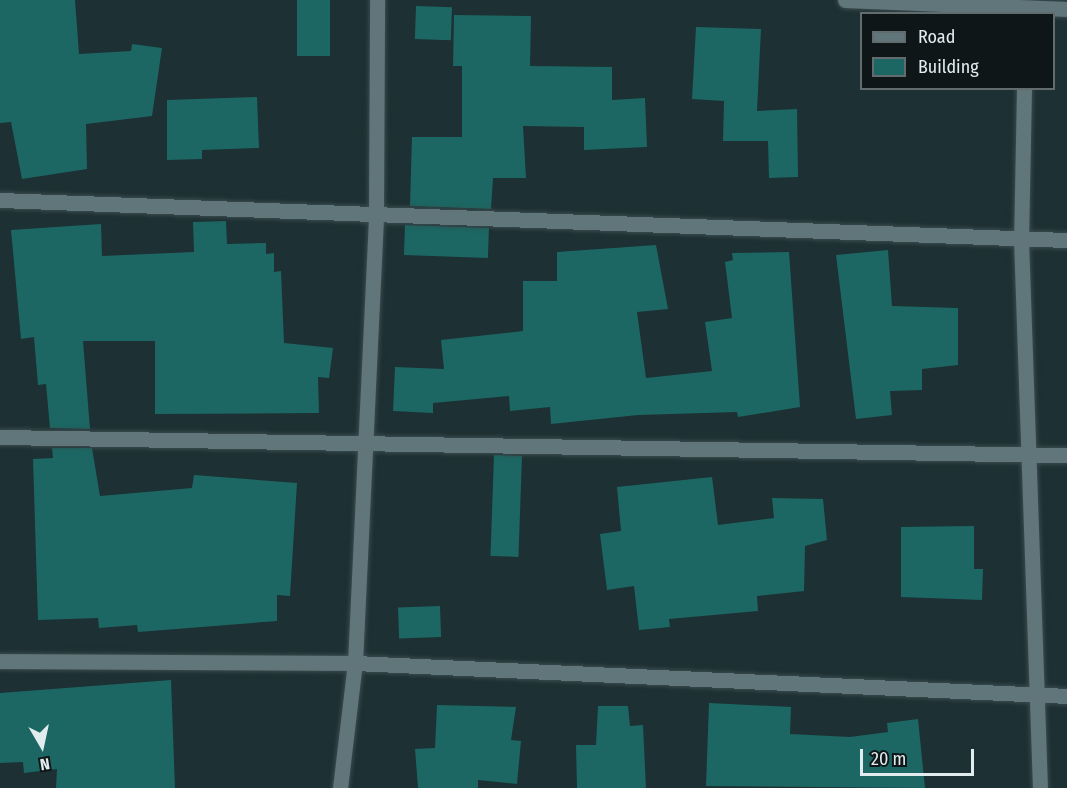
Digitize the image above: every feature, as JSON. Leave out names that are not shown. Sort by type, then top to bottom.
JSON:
[{"type":"street","points":[[340,788],[354,663],[363,440],[376,214],[377,0]]},
{"type":"street","points":[[845,0],[1067,9]]},
{"type":"street","points":[[1024,90],[1021,239],[1040,788]]},
{"type":"street","points":[[0,200],[1067,240]]},
{"type":"street","points":[[0,437],[363,440],[1067,455]]},
{"type":"street","points":[[0,661],[354,663],[1067,696]]},
{"type":"building","points":[[0,0],[75,0],[79,54],[131,51],[132,44],[162,48],[152,116],[86,124],[87,169],[22,179],[11,122],[0,123]]},
{"type":"building","points":[[297,0],[330,0],[330,56],[297,56]]},
{"type":"building","points":[[416,6],[452,7],[451,40],[415,39]]},
{"type":"building","points":[[454,15],[531,16],[530,66],[612,67],[612,100],[645,98],[647,147],[584,150],[584,127],[523,126],[526,178],[493,178],[491,209],[410,206],[412,137],[462,137],[462,66],[453,66]]},
{"type":"building","points":[[696,27],[761,29],[757,111],[797,109],[798,177],[769,178],[768,141],[723,141],[724,101],[692,99]]},
{"type":"building","points":[[257,97],[259,148],[202,150],[202,159],[167,160],[167,100]]},
{"type":"building","points":[[226,221],[227,244],[266,243],[266,254],[274,253],[274,272],[281,271],[284,343],[333,348],[329,378],[318,377],[319,413],[155,414],[155,341],[83,341],[90,429],[50,428],[46,384],[38,385],[34,337],[21,339],[11,230],[101,224],[102,256],[194,252],[193,222]]},
{"type":"building","points":[[405,225],[489,228],[488,258],[404,255]]},
{"type":"building","points":[[656,245],[668,309],[637,312],[646,378],[712,371],[705,322],[732,318],[725,262],[733,260],[732,253],[789,252],[800,407],[738,417],[737,412],[638,415],[551,424],[550,407],[510,411],[509,396],[433,403],[433,413],[393,411],[395,367],[444,369],[441,340],[523,331],[523,281],[557,281],[557,252]]},
{"type":"building","points":[[888,250],[892,306],[958,308],[958,365],[922,369],[922,390],[890,391],[892,415],[856,419],[836,255]]},
{"type":"building","points":[[52,448],[92,448],[100,496],[192,488],[194,475],[297,483],[290,596],[277,595],[277,621],[138,632],[137,625],[99,628],[98,618],[38,620],[33,459],[53,458]]},
{"type":"building","points":[[494,455],[522,456],[518,557],[490,556]]},
{"type":"building","points":[[712,477],[718,525],[774,518],[772,498],[823,499],[827,540],[805,546],[804,591],[757,596],[758,611],[669,619],[670,627],[639,630],[634,586],[607,590],[600,534],[621,531],[617,487]]},
{"type":"building","points":[[974,526],[974,569],[983,569],[982,600],[901,597],[901,527]]},
{"type":"building","points":[[440,606],[441,637],[399,638],[398,607]]},
{"type":"building","points":[[171,680],[175,788],[56,788],[57,769],[24,773],[23,762],[0,763],[0,693]]},
{"type":"building","points":[[709,703],[791,707],[790,734],[850,737],[888,732],[887,723],[918,719],[925,788],[706,786]]},
{"type":"building","points":[[437,705],[516,707],[511,740],[521,741],[517,784],[478,780],[478,788],[418,788],[415,749],[435,748]]},
{"type":"building","points":[[598,706],[628,706],[630,726],[643,725],[646,788],[577,788],[576,745],[596,745]]}]
